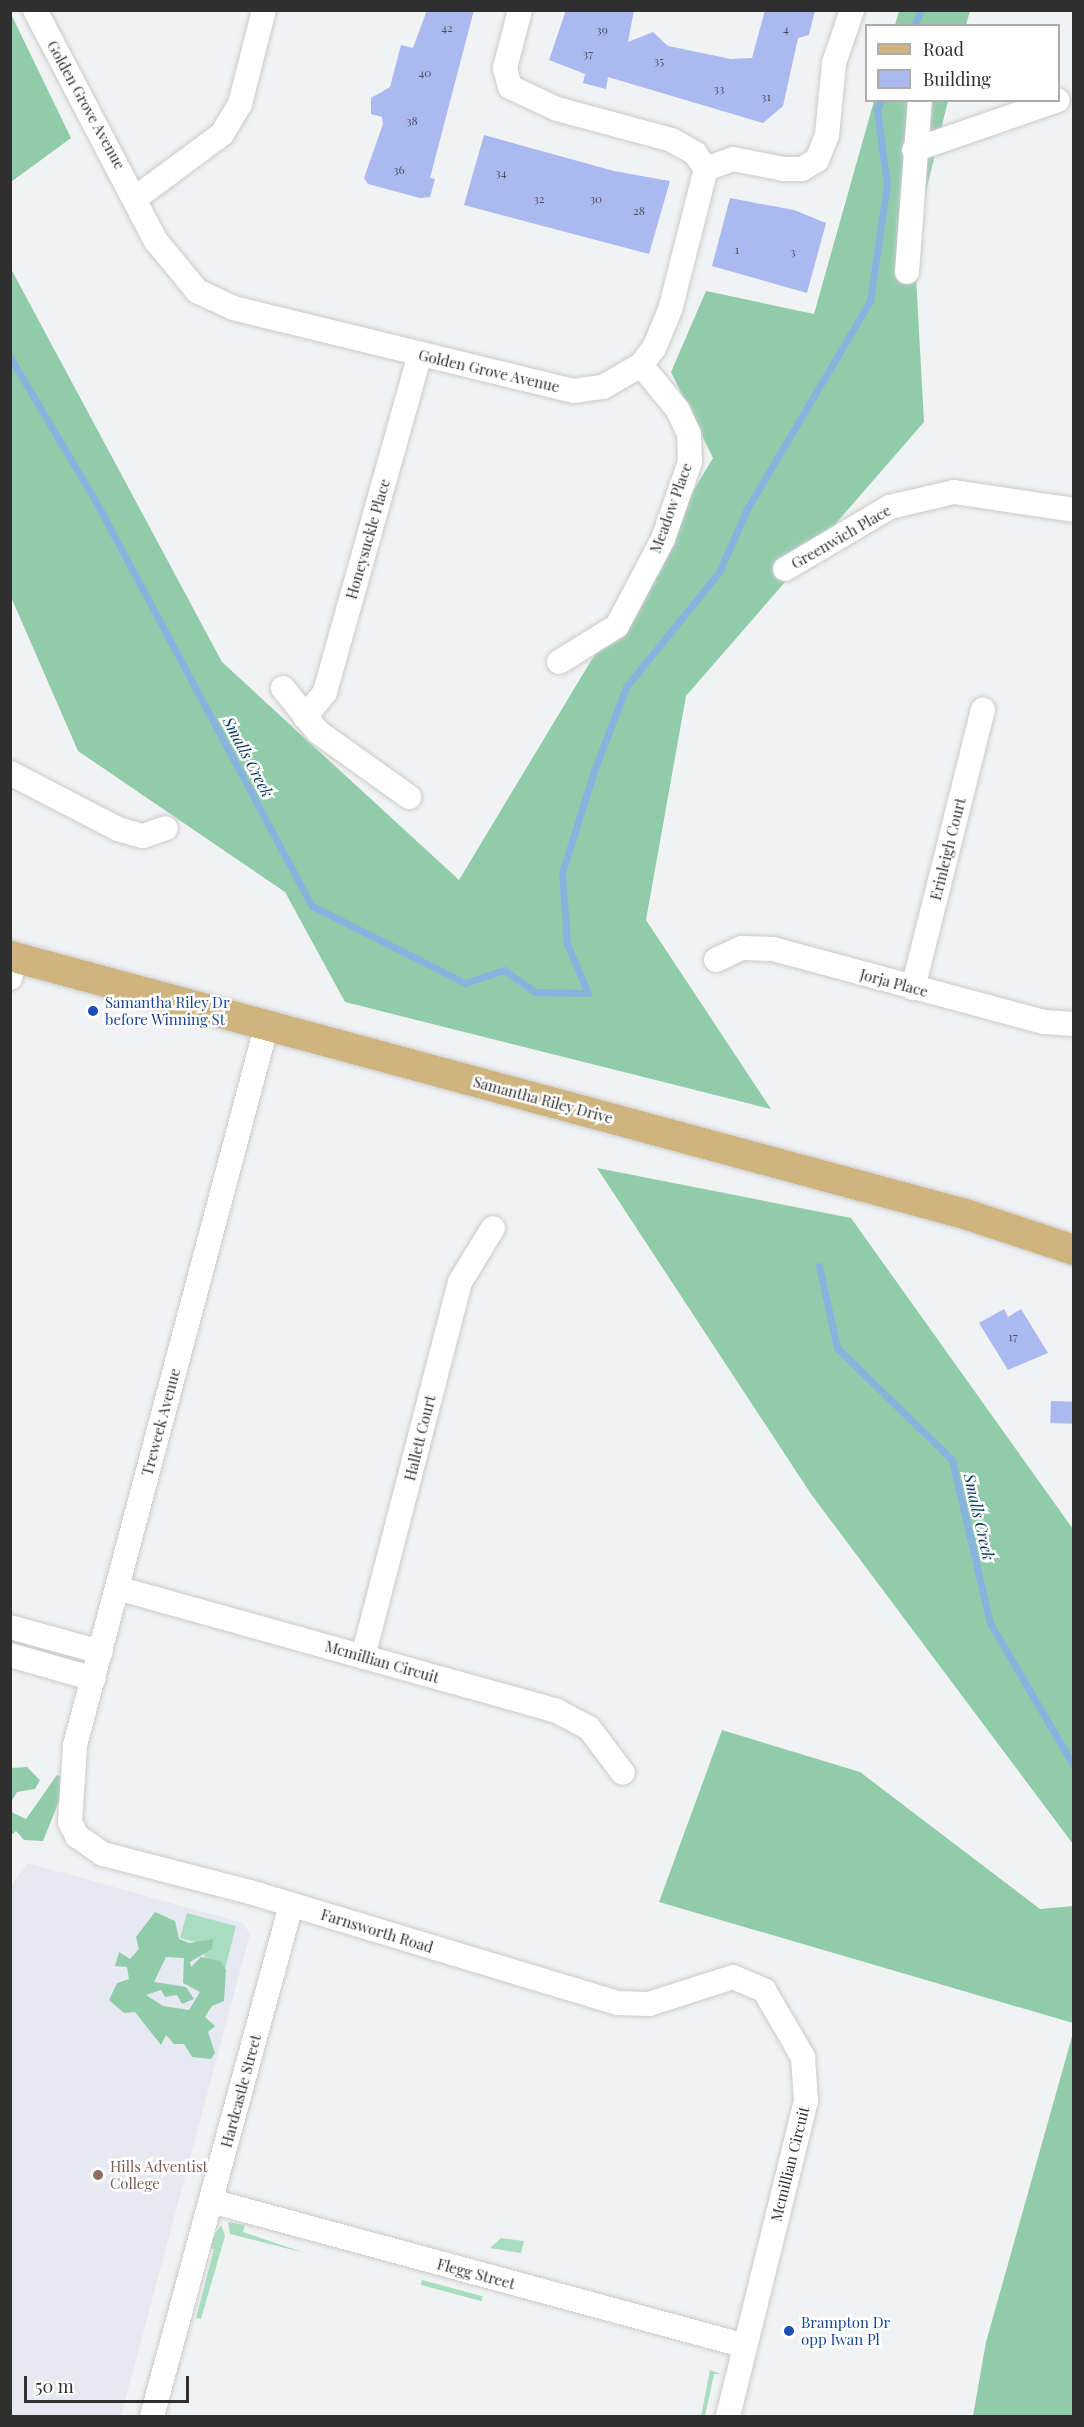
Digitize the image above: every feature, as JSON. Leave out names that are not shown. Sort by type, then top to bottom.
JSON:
[{"type":"main road","name":"Samantha Riley Drive","points":[[12,964],[267,1024],[965,1214],[1074,1250]]},
{"type":"street","name":"Golden Grove Avenue","points":[[35,10],[136,197],[156,242],[197,291],[233,308],[573,391],[603,387],[641,365]]},
{"type":"street","points":[[136,197],[222,134],[240,104],[264,10]]},
{"type":"street","points":[[520,10],[505,68],[510,87],[557,109],[672,140],[695,153],[706,169],[670,310],[641,365]]},
{"type":"street","points":[[706,169],[733,159],[784,169],[802,169],[817,160],[827,135],[834,63],[852,10]]},
{"type":"street","points":[[907,272],[914,150],[920,102]]},
{"type":"street","points":[[914,150],[1052,102]]},
{"type":"street","name":"Honeysuckle Place","points":[[304,717],[325,692],[420,355]]},
{"type":"street","name":"Meadow Place","points":[[559,662],[617,626],[663,539],[690,462],[689,434],[678,410],[641,365]]},
{"type":"street","name":"Greenwich Place","points":[[785,569],[890,507],[954,492],[1074,510]]},
{"type":"street","points":[[283,688],[304,717],[409,797]]},
{"type":"street","name":"Erinleigh Court","points":[[913,988],[983,710]]},
{"type":"street","points":[[10,772],[131,833],[143,836],[166,828]]},
{"type":"street","name":"Jorja Place","points":[[716,960],[742,948],[773,949],[1044,1023],[1074,1024]]},
{"type":"street","name":"Treweek Avenue","points":[[70,1822],[70,1775],[117,1588],[267,1024]]},
{"type":"street","name":"Hallett Court","points":[[363,1657],[460,1282],[493,1228]]},
{"type":"street","name":"Mcmillian Circuit","points":[[117,1588],[555,1710],[589,1728],[623,1773]]},
{"type":"street","points":[[10,1627],[101,1652]]},
{"type":"street","points":[[10,1655],[94,1679]]},
{"type":"street","name":"Farnsworth Road","points":[[70,1822],[77,1836],[103,1854],[291,1905],[618,2003],[649,2004],[696,1988]]},
{"type":"street","name":"Hardcastle Street","points":[[153,2416],[291,1905]]},
{"type":"street","name":"Mcmillian Circuit","points":[[696,1988],[733,1977],[764,1990],[803,2057],[807,2077],[803,2114],[742,2344],[728,2416]]},
{"type":"street","name":"Flegg Street","points":[[211,2201],[742,2344]]},
{"type":"shaded area","name":"Hills Adventist College","points":[[28,1863],[243,1923],[250,1934],[121,2416],[11,2416],[10,1887]]},
{"type":"green space","points":[[899,10],[970,11],[966,24],[895,24]]},
{"type":"green space","points":[[11,14],[71,138],[10,182]]},
{"type":"green space","points":[[874,102],[948,102],[914,240],[924,422],[686,696],[646,920],[771,1109],[345,1002],[285,892],[78,751],[11,597],[10,267],[222,662],[459,880],[713,458],[671,372],[706,291],[814,314]]},
{"type":"green space","points":[[597,1168],[851,1218],[1073,1529],[1073,1844],[811,1494]]},
{"type":"green space","points":[[722,1730],[860,1772],[1040,1909],[1073,1906],[1073,2023],[659,1902]]},
{"type":"green space","points":[[27,1767],[40,1780],[35,1789],[17,1792],[11,1802],[11,1768]]},
{"type":"green space","points":[[57,1775],[64,1779],[64,1789],[43,1841],[24,1840],[16,1831],[11,1835],[11,1812],[26,1819]]},
{"type":"green space","points":[[155,1912],[175,1921],[179,1939],[189,1943],[213,1939],[212,1949],[190,1962],[191,1967],[201,1957],[220,1961],[226,1970],[224,2001],[212,2006],[205,2017],[215,2026],[208,2032],[215,2053],[211,2059],[192,2057],[184,2044],[174,2044],[166,2035],[161,2045],[135,2012],[124,2013],[109,2000],[117,1983],[129,1979],[127,1967],[115,1966],[119,1952],[130,1959],[139,1949],[136,1937]],"holes":[[[166,1957],[184,1958],[183,1983],[200,1992],[189,2010],[163,2006],[146,1995],[161,1990],[165,1997],[177,1995],[182,2004],[194,1999],[186,1987],[154,1982]]]},
{"type":"green space","points":[[187,1913],[236,1926],[225,1969],[207,1964],[200,1943],[180,1938]]},
{"type":"green space","points":[[1073,2033],[1073,2416],[973,2416],[986,2342]]},
{"type":"green space","points":[[228,2222],[245,2225],[243,2232],[305,2253],[230,2234]]},
{"type":"green space","points":[[221,2225],[225,2236],[201,2319],[196,2318],[214,2249],[207,2247]]},
{"type":"green space","points":[[501,2238],[524,2241],[521,2253],[490,2248]]},
{"type":"green space","points":[[422,2280],[483,2296],[482,2301],[421,2285]]},
{"type":"green space","points":[[710,2370],[721,2374],[714,2374],[705,2416],[701,2416]]},
{"type":"building","points":[[427,10],[474,10],[430,178],[435,179],[430,197],[420,198],[368,184],[364,178],[383,124],[382,117],[371,114],[371,98],[390,87],[401,45],[413,48]]},
{"type":"building","points":[[566,10],[634,10],[628,42],[653,32],[668,46],[731,59],[752,58],[765,10],[815,10],[809,35],[798,38],[783,106],[763,123],[608,77],[606,89],[583,83],[585,74],[549,60]]},
{"type":"building","points":[[484,135],[614,171],[670,181],[649,254],[464,205]]},
{"type":"building","points":[[730,198],[794,210],[826,223],[807,293],[712,266]]},
{"type":"building","points":[[1004,1309],[1008,1317],[1021,1309],[1048,1353],[1008,1370],[979,1323]]},
{"type":"building","points":[[1051,1401],[1074,1402],[1073,1424],[1050,1423]]},
{"type":"waterway","points":[[915,24],[921,10]]},
{"type":"waterway","points":[[10,357],[95,500],[312,906],[465,983],[504,970],[535,992],[588,993],[567,944],[562,873],[594,771],[626,687],[719,572],[747,509],[870,301],[887,185],[877,110],[880,102]]},
{"type":"waterway","name":"Smalls Creek","points":[[819,1266],[837,1348],[952,1460],[990,1623],[1074,1766]]},
{"type":"place","name":"Samantha Riley Dr before Winning St","points":[[93,1011]]},
{"type":"place","name":"Hills Adventist College","points":[[98,2175]]},
{"type":"place","name":"Brampton Dr opp Iwan Pl","points":[[789,2331]]}]
